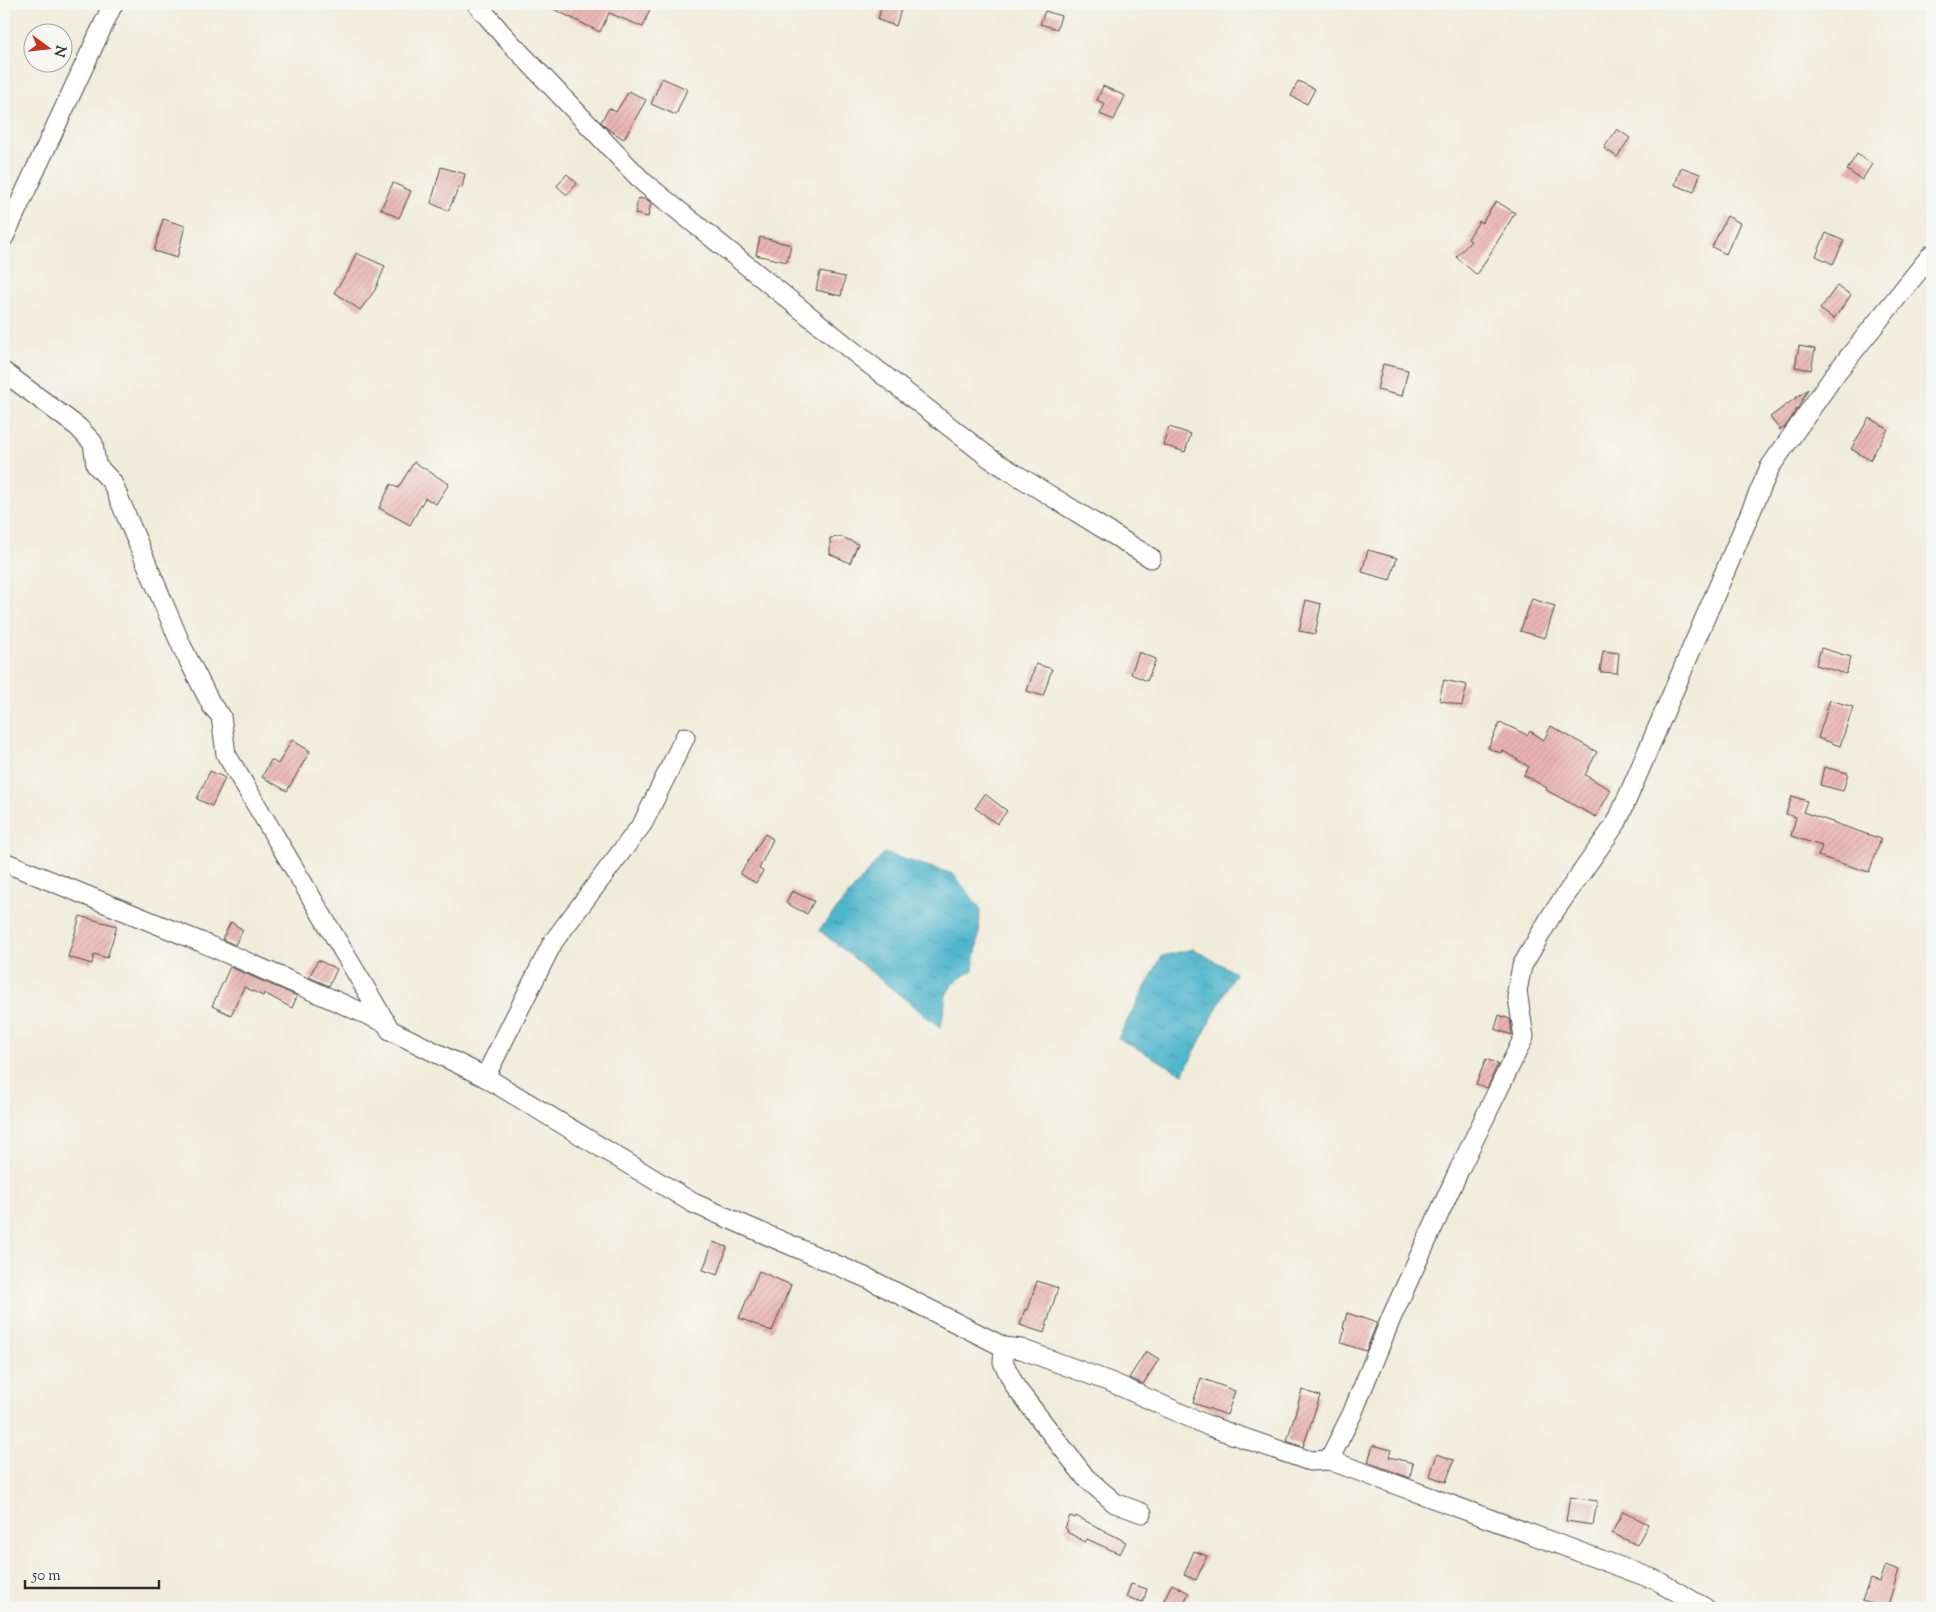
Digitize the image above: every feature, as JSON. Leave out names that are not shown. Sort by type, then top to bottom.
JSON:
[{"type":"street","points":[[4,237],[113,4]]},
{"type":"street","points":[[477,4],[503,35],[643,182],[854,352],[991,458],[1152,558]]},
{"type":"street","points":[[1329,1460],[1352,1414],[1392,1316],[1456,1177],[1524,1037],[1517,991],[1522,966],[1551,916],[1617,822],[1770,468],[1836,373],[1932,254]]},
{"type":"street","points":[[4,372],[78,427],[92,443],[96,464],[112,482],[182,647],[212,706],[221,716],[226,754],[390,1030],[485,1077],[693,1203],[869,1278],[1004,1347],[1021,1349],[1113,1383],[1209,1426],[1310,1461],[1329,1460],[1656,1580],[1705,1608]]},
{"type":"street","points":[[485,1077],[553,942],[643,823],[685,737]]},
{"type":"street","points":[[4,862],[202,942],[386,1023]]},
{"type":"street","points":[[1004,1347],[1003,1362],[1016,1388],[1086,1478],[1115,1502],[1142,1513]]},
{"type":"water","points":[[884,853],[953,874],[980,908],[979,935],[973,970],[953,983],[946,995],[941,1028],[819,930]]},
{"type":"water","points":[[1194,949],[1235,973],[1183,1074],[1118,1038],[1162,956]]},
{"type":"building","points":[[543,4],[652,4],[643,27],[609,13],[600,32]]},
{"type":"building","points":[[882,4],[901,9],[896,26],[878,20]]},
{"type":"building","points":[[1045,11],[1061,16],[1057,29],[1040,24]]},
{"type":"building","points":[[662,78],[687,89],[676,115],[651,104]]},
{"type":"building","points":[[1298,81],[1315,89],[1307,104],[1291,96]]},
{"type":"building","points":[[1103,86],[1125,96],[1114,120],[1100,114],[1105,104],[1097,100]]},
{"type":"building","points":[[629,91],[646,100],[624,139],[609,130],[601,122],[609,108],[616,112]]},
{"type":"building","points":[[1617,129],[1630,138],[1617,157],[1604,148]]},
{"type":"building","points":[[1857,154],[1872,164],[1862,180],[1847,170]]},
{"type":"building","points":[[441,167],[465,174],[462,188],[459,187],[448,211],[431,203]]},
{"type":"building","points":[[1681,167],[1700,174],[1694,192],[1675,185]]},
{"type":"building","points":[[567,174],[577,183],[567,195],[557,186]]},
{"type":"building","points":[[393,183],[411,191],[399,218],[381,209]]},
{"type":"building","points":[[638,198],[648,200],[651,203],[648,217],[635,214]]},
{"type":"building","points":[[1496,201],[1515,213],[1477,275],[1456,257],[1471,241],[1468,239],[1479,221],[1482,223]]},
{"type":"building","points":[[1727,216],[1740,223],[1726,254],[1712,247]]},
{"type":"building","points":[[163,219],[185,226],[177,258],[154,251]]},
{"type":"building","points":[[1826,233],[1844,241],[1833,264],[1816,256]]},
{"type":"building","points":[[760,237],[791,245],[787,262],[756,255]]},
{"type":"building","points":[[356,253],[385,266],[375,290],[360,310],[334,292],[348,272]]},
{"type":"building","points":[[820,272],[845,277],[841,296],[816,290]]},
{"type":"building","points":[[1837,286],[1851,295],[1834,319],[1820,309]]},
{"type":"building","points":[[1799,346],[1815,349],[1811,370],[1795,367]]},
{"type":"building","points":[[1383,364],[1408,370],[1402,396],[1377,390]]},
{"type":"building","points":[[1808,389],[1785,427],[1780,430],[1770,417]]},
{"type":"building","points":[[1869,418],[1888,429],[1870,460],[1851,449]]},
{"type":"building","points":[[1169,427],[1191,434],[1185,452],[1163,445]]},
{"type":"building","points":[[414,462],[449,484],[436,504],[425,498],[410,525],[379,508],[391,484],[398,488]]},
{"type":"building","points":[[842,537],[858,544],[850,563],[830,554],[830,538]]},
{"type":"building","points":[[1368,550],[1397,558],[1390,580],[1362,572]]},
{"type":"building","points":[[1532,599],[1555,606],[1545,638],[1520,631]]},
{"type":"building","points":[[1306,600],[1321,604],[1315,634],[1299,631]]},
{"type":"building","points":[[1821,648],[1851,657],[1846,674],[1816,665]]},
{"type":"building","points":[[1603,651],[1619,653],[1617,673],[1600,672]]},
{"type":"building","points":[[1139,652],[1156,659],[1147,681],[1131,674]]},
{"type":"building","points":[[1036,664],[1052,669],[1043,696],[1027,691]]},
{"type":"building","points":[[1444,680],[1467,685],[1462,706],[1439,700]]},
{"type":"building","points":[[1830,700],[1853,707],[1840,746],[1818,738]]},
{"type":"building","points":[[1500,722],[1527,735],[1530,731],[1544,740],[1551,726],[1597,752],[1585,775],[1611,790],[1596,817],[1546,790],[1547,788],[1524,775],[1529,767],[1502,750],[1501,753],[1488,748]]},
{"type":"building","points":[[292,740],[310,751],[287,791],[262,777],[271,760],[278,764]]},
{"type":"building","points":[[1824,767],[1848,773],[1843,791],[1820,785]]},
{"type":"building","points":[[210,771],[225,778],[212,806],[197,799]]},
{"type":"building","points":[[985,794],[1007,811],[997,824],[975,808]]},
{"type":"building","points":[[1792,796],[1807,801],[1803,812],[1881,839],[1869,872],[1818,856],[1822,846],[1791,836],[1796,817],[1786,814]]},
{"type":"building","points":[[765,834],[773,839],[759,869],[763,871],[756,883],[740,874]]},
{"type":"building","points":[[792,891],[814,901],[807,914],[786,903]]},
{"type":"building","points":[[80,916],[117,926],[107,958],[94,954],[92,964],[68,957]]},
{"type":"building","points":[[231,922],[243,930],[235,945],[222,939]]},
{"type":"building","points":[[318,960],[337,969],[329,986],[309,977]]},
{"type":"building","points":[[230,967],[297,996],[292,1008],[264,993],[263,996],[244,987],[231,1015],[212,1006]]},
{"type":"building","points":[[1499,1015],[1510,1019],[1512,1035],[1495,1029]]},
{"type":"building","points":[[1486,1059],[1498,1064],[1487,1088],[1476,1084]]},
{"type":"building","points":[[713,1242],[727,1247],[718,1275],[703,1270]]},
{"type":"building","points":[[759,1271],[791,1285],[772,1331],[739,1318]]},
{"type":"building","points":[[1037,1281],[1058,1288],[1044,1333],[1020,1325],[1025,1309],[1028,1310]]},
{"type":"building","points":[[1347,1313],[1377,1323],[1366,1351],[1341,1343]]},
{"type":"building","points":[[1146,1351],[1159,1359],[1143,1384],[1129,1378]]},
{"type":"building","points":[[1201,1378],[1235,1391],[1227,1415],[1193,1403]]},
{"type":"building","points":[[1302,1390],[1320,1396],[1303,1447],[1287,1441]]},
{"type":"building","points":[[1373,1445],[1391,1450],[1389,1457],[1413,1463],[1410,1478],[1368,1462]]},
{"type":"building","points":[[1437,1454],[1454,1460],[1446,1482],[1430,1476]]},
{"type":"building","points":[[1570,1497],[1597,1501],[1593,1525],[1566,1521]]},
{"type":"building","points":[[1623,1511],[1648,1524],[1637,1545],[1612,1533]]},
{"type":"building","points":[[1070,1516],[1075,1518],[1076,1516],[1126,1542],[1120,1554],[1087,1539],[1085,1542],[1067,1532],[1068,1530],[1065,1528]]},
{"type":"building","points":[[1194,1551],[1207,1556],[1196,1580],[1184,1575]]},
{"type":"building","points":[[1885,1565],[1899,1570],[1887,1608],[1862,1601],[1870,1579],[1879,1582]]},
{"type":"building","points":[[1131,1584],[1147,1589],[1143,1602],[1126,1597]]},
{"type":"building","points":[[1172,1584],[1189,1593],[1181,1608],[1169,1608],[1162,1604]]}]
